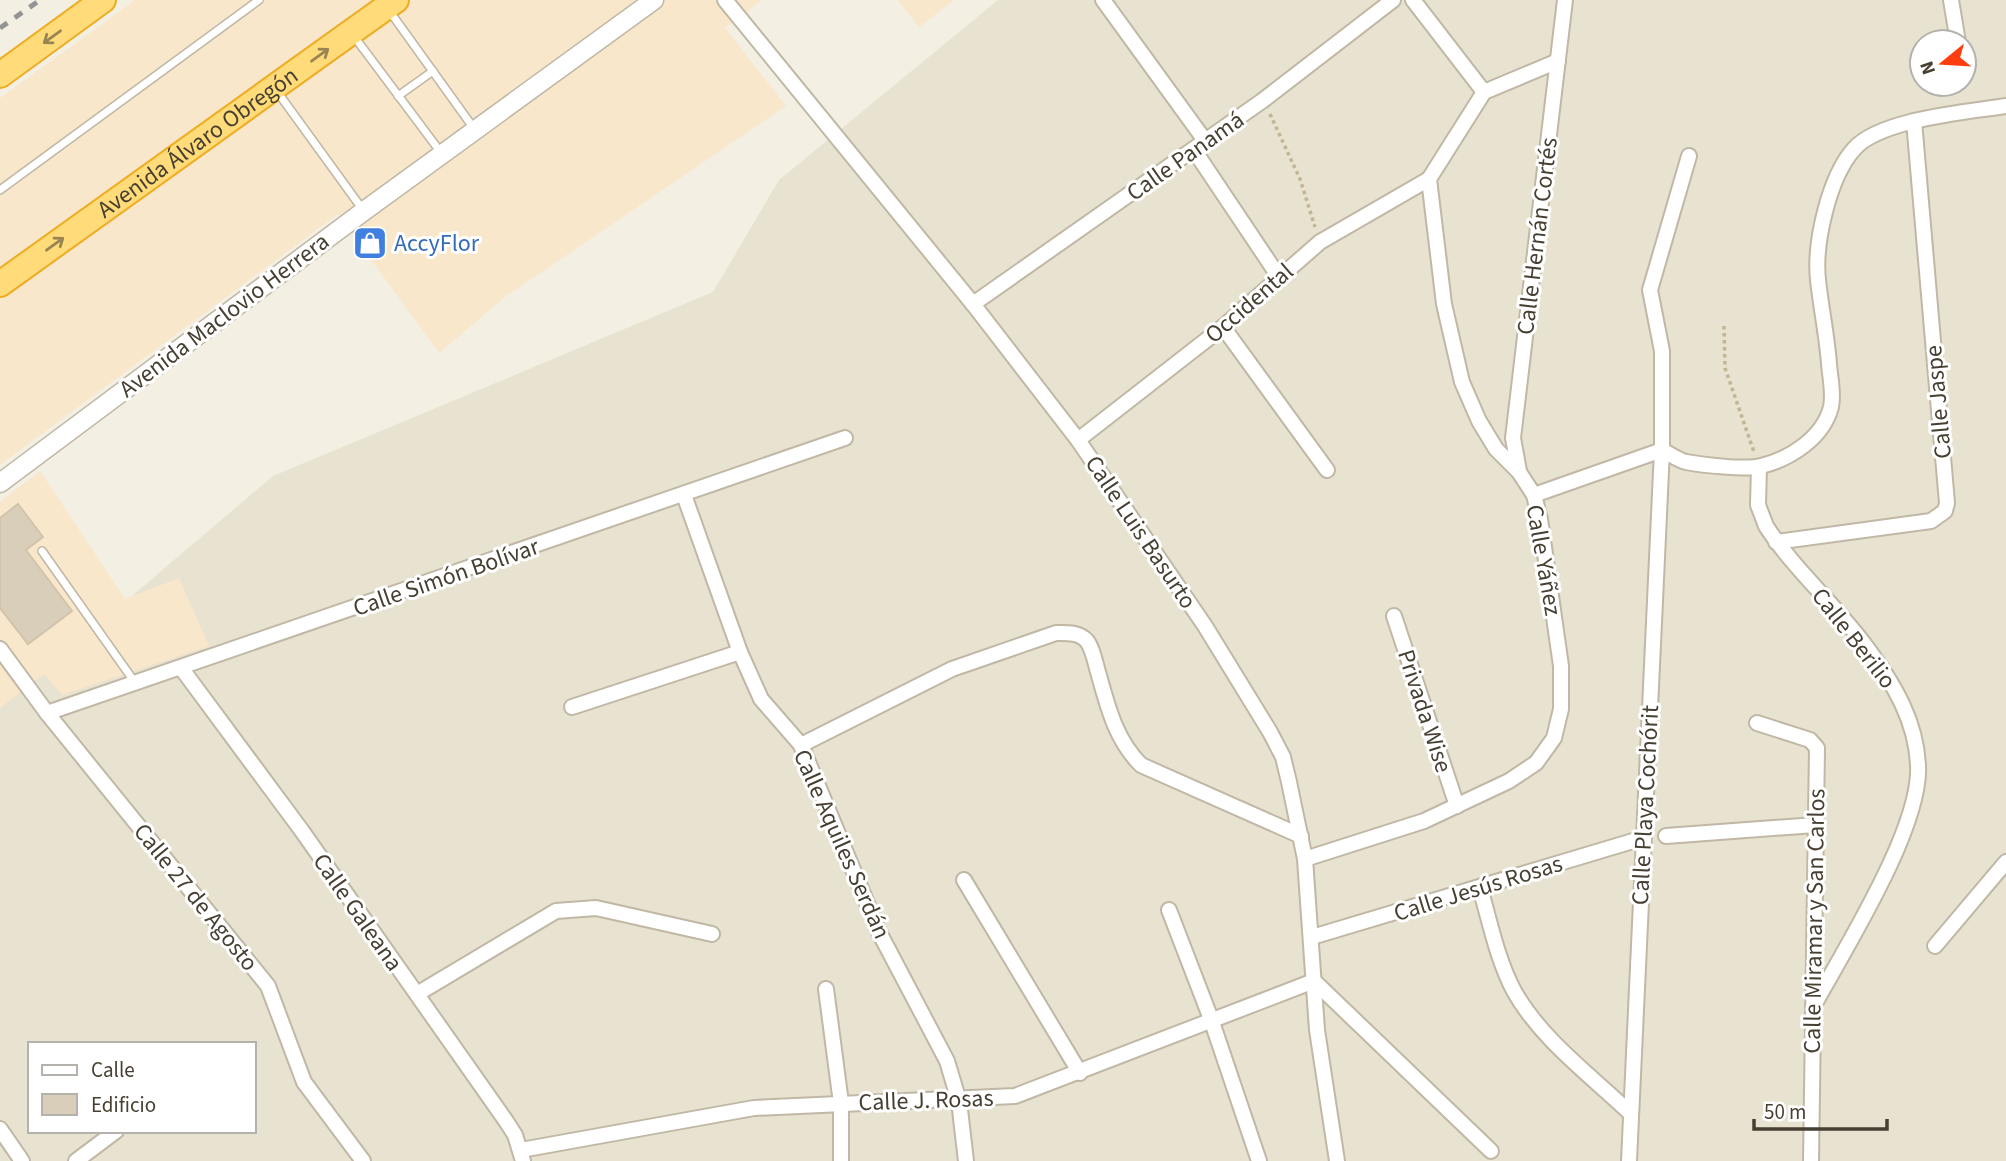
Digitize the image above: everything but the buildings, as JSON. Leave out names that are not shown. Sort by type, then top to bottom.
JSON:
[{"type":"highway","points":[[0,75],[103,0]]},
{"type":"highway","name":"Avenida Álvaro Obregón","points":[[0,284],[391,3]]},
{"type":"street","name":"Avenida Maclovio Herrera","points":[[0,483],[364,211],[654,0]]},
{"type":"street","name":"Calle Luis Basurto","points":[[725,0],[973,304],[1078,440],[1205,625],[1270,732],[1283,757],[1305,859],[1321,1073],[1337,1161]]},
{"type":"street","points":[[1103,0],[1200,146],[1279,277]]},
{"type":"street","name":"Calle Panamá","points":[[973,304],[1200,146],[1393,0]]},
{"type":"street","points":[[1413,0],[1484,92]]},
{"type":"street","name":"Calle Hernán Cortés","points":[[1519,472],[1513,438],[1565,0]]},
{"type":"street","points":[[1951,0],[1956,28]]},
{"type":"street","points":[[1429,179],[1484,92],[1558,61]]},
{"type":"street","points":[[1534,495],[1662,450],[1684,461],[1759,467],[1798,449],[1813,438],[1824,424],[1831,405],[1827,337],[1817,277],[1825,215],[1843,163],[1856,146],[1875,135],[1914,121],[2006,106]]},
{"type":"street","name":"Calle Jaspe","points":[[1776,542],[1931,521],[1945,511],[1947,503],[1914,121]]},
{"type":"street","name":"Calle Playa Cochórit","points":[[1629,1161],[1629,1112],[1662,450],[1662,351],[1650,289],[1689,156]]},
{"type":"street","name":"Calle Yáñez","points":[[1305,859],[1404,828],[1509,782],[1536,763],[1554,738],[1559,719],[1561,666],[1534,495],[1519,472],[1496,449],[1479,421],[1462,382],[1444,304],[1429,179]]},
{"type":"street","name":"Occidental","points":[[1078,440],[1223,327],[1320,242],[1429,179]]},
{"type":"street","points":[[1223,327],[1327,470]]},
{"type":"street","name":"Calle Simón Bolívar","points":[[47,713],[136,685],[845,438]]},
{"type":"street","name":"Calle Berilio","points":[[1759,467],[1758,506],[1776,542],[1867,647],[1896,689],[1912,726],[1919,766],[1913,807],[1896,851],[1813,1007]]},
{"type":"street","name":"Calle Aquiles Serdán","points":[[684,495],[740,652],[761,699],[801,745],[879,932],[947,1061],[959,1101],[966,1161]]},
{"type":"street","name":"Privada Wise","points":[[1394,616],[1457,806]]},
{"type":"street","points":[[801,745],[952,669],[1056,634],[1072,633],[1086,640],[1114,728],[1126,751],[1142,765],[1301,836]]},
{"type":"street","name":"Calle 27 de Agosto","points":[[0,649],[47,713],[268,986],[304,1082],[363,1161]]},
{"type":"street","points":[[572,708],[740,652]]},
{"type":"street","name":"Calle Galeana","points":[[182,669],[506,1121],[522,1156]]},
{"type":"street","name":"Calle Miramar y San Carlos","points":[[1757,723],[1814,743],[1811,1161]]},
{"type":"street","points":[[1666,836],[1815,825]]},
{"type":"street","name":"Calle Jesús Rosas","points":[[1312,937],[1643,838]]},
{"type":"street","points":[[1935,946],[2006,862]]},
{"type":"street","points":[[964,880],[1080,1073]]},
{"type":"street","points":[[1480,888],[1504,969],[1524,1007],[1538,1025],[1629,1112]]},
{"type":"street","points":[[417,994],[556,911],[596,908],[712,934]]},
{"type":"street","points":[[1169,909],[1211,1019],[1259,1161]]},
{"type":"street","points":[[1314,981],[1491,1152]]},
{"type":"street","name":"Calle J. Rosas","points":[[522,1156],[701,1115],[754,1108],[959,1101],[1015,1096],[1314,981]]},
{"type":"street","points":[[826,989],[841,1103],[841,1161]]},
{"type":"street","points":[[0,1129],[22,1161]]},
{"type":"street","points":[[76,1161],[113,1133]]},
{"type":"lane","points":[[0,190],[259,0]]},
{"type":"lane","points":[[391,3],[433,71],[475,131]]},
{"type":"lane","points":[[351,32],[442,155]]},
{"type":"lane","points":[[398,96],[433,71]]},
{"type":"lane","points":[[274,87],[364,211]]},
{"type":"lane","points":[[42,551],[136,685]]},
{"type":"path","points":[[1262,101],[1300,179],[1320,242]]},
{"type":"path","points":[[1724,326],[1725,368],[1759,467]]},
{"type":"shaded area","points":[[135,0],[762,0],[725,28],[786,106],[505,297],[439,353],[338,214],[0,465],[0,98]]},
{"type":"shaded area","points":[[898,0],[954,0],[919,27]]},
{"type":"shaded area","points":[[998,0],[2006,0],[2006,1161],[0,1161],[0,708],[273,476],[713,292],[779,180]]},
{"type":"shaded area","points":[[40,471],[125,599],[179,578],[209,646],[62,695],[44,674],[0,708],[0,502]]},
{"type":"railway","points":[[0,28],[40,0]]},
{"type":"place","name":"AccyFlor","points":[[370,243]]}]
